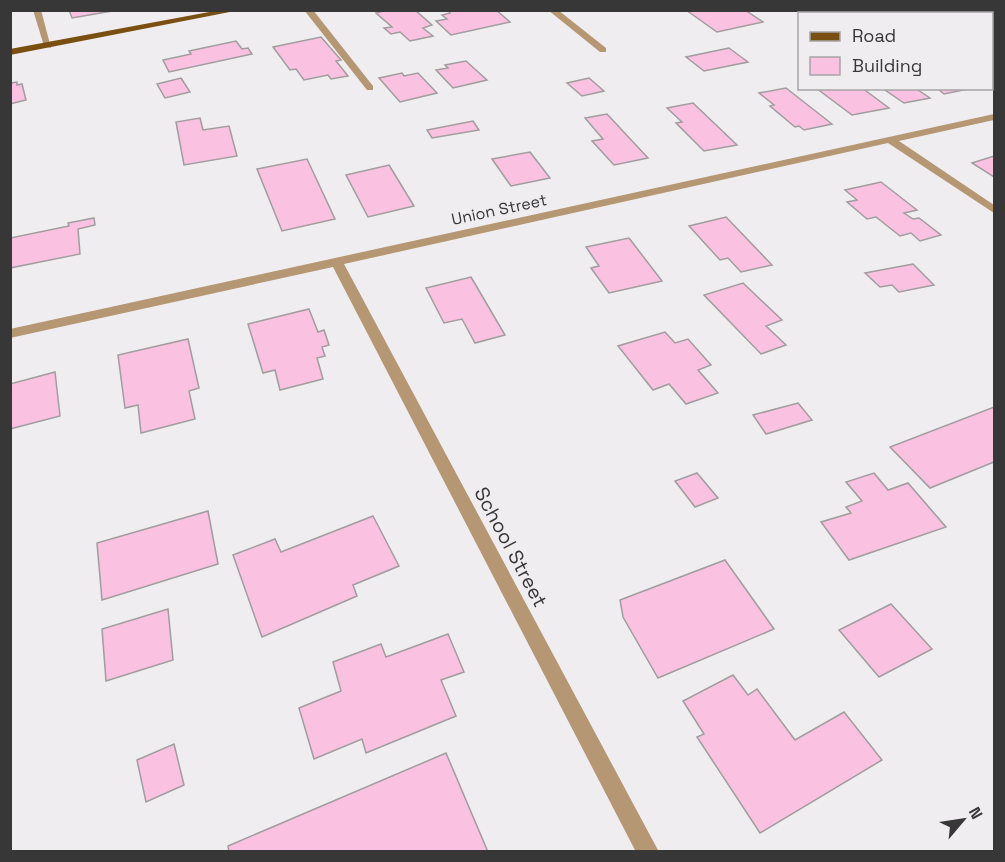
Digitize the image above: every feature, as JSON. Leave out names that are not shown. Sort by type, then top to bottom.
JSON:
[{"type":"main road","points":[[10,52],[234,11]]},
{"type":"street","points":[[37,10],[48,46]]},
{"type":"street","points":[[308,10],[370,88]]},
{"type":"street","points":[[552,10],[603,50]]},
{"type":"street","name":"Union Street","points":[[10,334],[994,117]]},
{"type":"street","points":[[890,140],[994,210]]},
{"type":"street","name":"School Street","points":[[337,262],[648,852]]},
{"type":"building","points":[[69,10],[112,10],[112,11],[72,18]]},
{"type":"building","points":[[387,10],[415,10],[432,25],[423,28],[433,36],[410,41],[400,32],[391,34],[384,28],[392,27],[376,13]]},
{"type":"building","points":[[448,10],[496,10],[510,22],[451,35],[436,21],[447,19],[442,15],[450,13]]},
{"type":"building","points":[[686,10],[745,10],[763,22],[717,32]]},
{"type":"building","points":[[993,10],[994,26],[993,12],[976,12]]},
{"type":"building","points":[[321,37],[341,60],[336,61],[348,76],[331,79],[328,75],[304,80],[296,69],[290,70],[273,47]]},
{"type":"building","points":[[236,41],[242,49],[248,48],[252,54],[169,72],[163,60],[191,54],[189,51]]},
{"type":"building","points":[[729,48],[748,62],[704,71],[686,57]]},
{"type":"building","points":[[466,61],[487,80],[453,88],[436,70],[448,68],[445,65]]},
{"type":"building","points":[[402,73],[404,76],[418,73],[437,93],[400,102],[379,78]]},
{"type":"building","points":[[181,78],[190,92],[165,98],[157,84]]},
{"type":"building","points":[[589,78],[604,91],[582,96],[567,83]]},
{"type":"building","points":[[17,82],[17,85],[22,84],[26,100],[10,104],[10,83]]},
{"type":"building","points":[[786,88],[832,124],[804,130],[799,126],[795,127],[770,106],[774,105],[759,93]]},
{"type":"building","points":[[819,90],[865,90],[889,108],[852,115]]},
{"type":"building","points":[[885,90],[918,90],[930,98],[904,103]]},
{"type":"building","points":[[939,90],[963,90],[944,94]]},
{"type":"building","points":[[693,103],[737,145],[704,151],[676,123],[682,122],[667,108]]},
{"type":"building","points":[[607,114],[648,158],[614,165],[592,141],[603,139],[585,118]]},
{"type":"building","points":[[200,118],[203,130],[229,126],[237,156],[184,165],[176,122]]},
{"type":"building","points":[[473,121],[479,130],[432,138],[427,130]]},
{"type":"building","points":[[530,152],[550,178],[511,186],[492,159]]},
{"type":"building","points":[[994,156],[994,177],[972,163]]},
{"type":"building","points":[[307,159],[335,219],[282,231],[257,169]]},
{"type":"building","points":[[389,165],[414,206],[368,217],[346,175]]},
{"type":"building","points":[[881,182],[917,210],[904,213],[913,219],[919,218],[941,235],[920,241],[911,233],[900,236],[876,217],[867,219],[847,202],[857,200],[845,190]]},
{"type":"building","points":[[726,217],[772,265],[741,272],[728,258],[720,260],[689,226]]},
{"type":"building","points":[[94,218],[95,225],[78,229],[80,254],[10,268],[10,238],[69,226],[68,223]]},
{"type":"building","points":[[629,238],[662,281],[609,293],[591,268],[599,266],[586,247]]},
{"type":"building","points":[[913,264],[934,285],[899,292],[892,285],[880,287],[865,273]]},
{"type":"building","points":[[471,277],[505,335],[475,343],[462,319],[444,323],[426,288]]},
{"type":"building","points":[[743,283],[782,320],[766,326],[786,345],[761,354],[704,295]]},
{"type":"building","points":[[309,309],[318,332],[324,330],[329,345],[322,347],[325,356],[317,358],[323,379],[280,390],[275,370],[263,373],[248,324]]},
{"type":"building","points":[[665,332],[675,343],[688,339],[711,365],[698,370],[718,393],[686,404],[669,384],[653,390],[618,346]]},
{"type":"building","points":[[188,339],[199,388],[189,391],[195,419],[141,433],[138,405],[125,408],[118,355]]},
{"type":"building","points":[[55,372],[60,416],[10,429],[10,384]]},
{"type":"building","points":[[798,403],[812,420],[766,434],[753,415]]},
{"type":"building","points":[[994,407],[994,462],[930,488],[890,447]]},
{"type":"building","points":[[697,473],[718,498],[695,507],[675,481]]},
{"type":"building","points":[[874,473],[888,490],[908,483],[946,527],[849,560],[821,522],[851,513],[846,507],[862,501],[846,482]]},
{"type":"building","points":[[208,511],[218,564],[102,600],[97,543]]},
{"type":"building","points":[[373,516],[399,566],[353,585],[357,596],[262,637],[233,555],[275,539],[281,552]]},
{"type":"building","points":[[725,560],[774,629],[658,678],[623,617],[620,600]]},
{"type":"building","points":[[891,604],[932,649],[879,677],[839,630]]},
{"type":"building","points":[[168,609],[173,660],[106,681],[102,629]]},
{"type":"building","points":[[448,634],[464,672],[441,680],[456,716],[366,753],[362,739],[314,759],[299,708],[341,691],[333,662],[381,644],[386,657]]},
{"type":"building","points":[[733,675],[748,695],[757,689],[795,740],[844,712],[882,760],[760,833],[697,737],[704,734],[683,701]]},
{"type":"building","points":[[174,744],[184,785],[146,802],[137,760]]},
{"type":"building","points":[[446,753],[488,852],[229,852],[228,846]]}]
